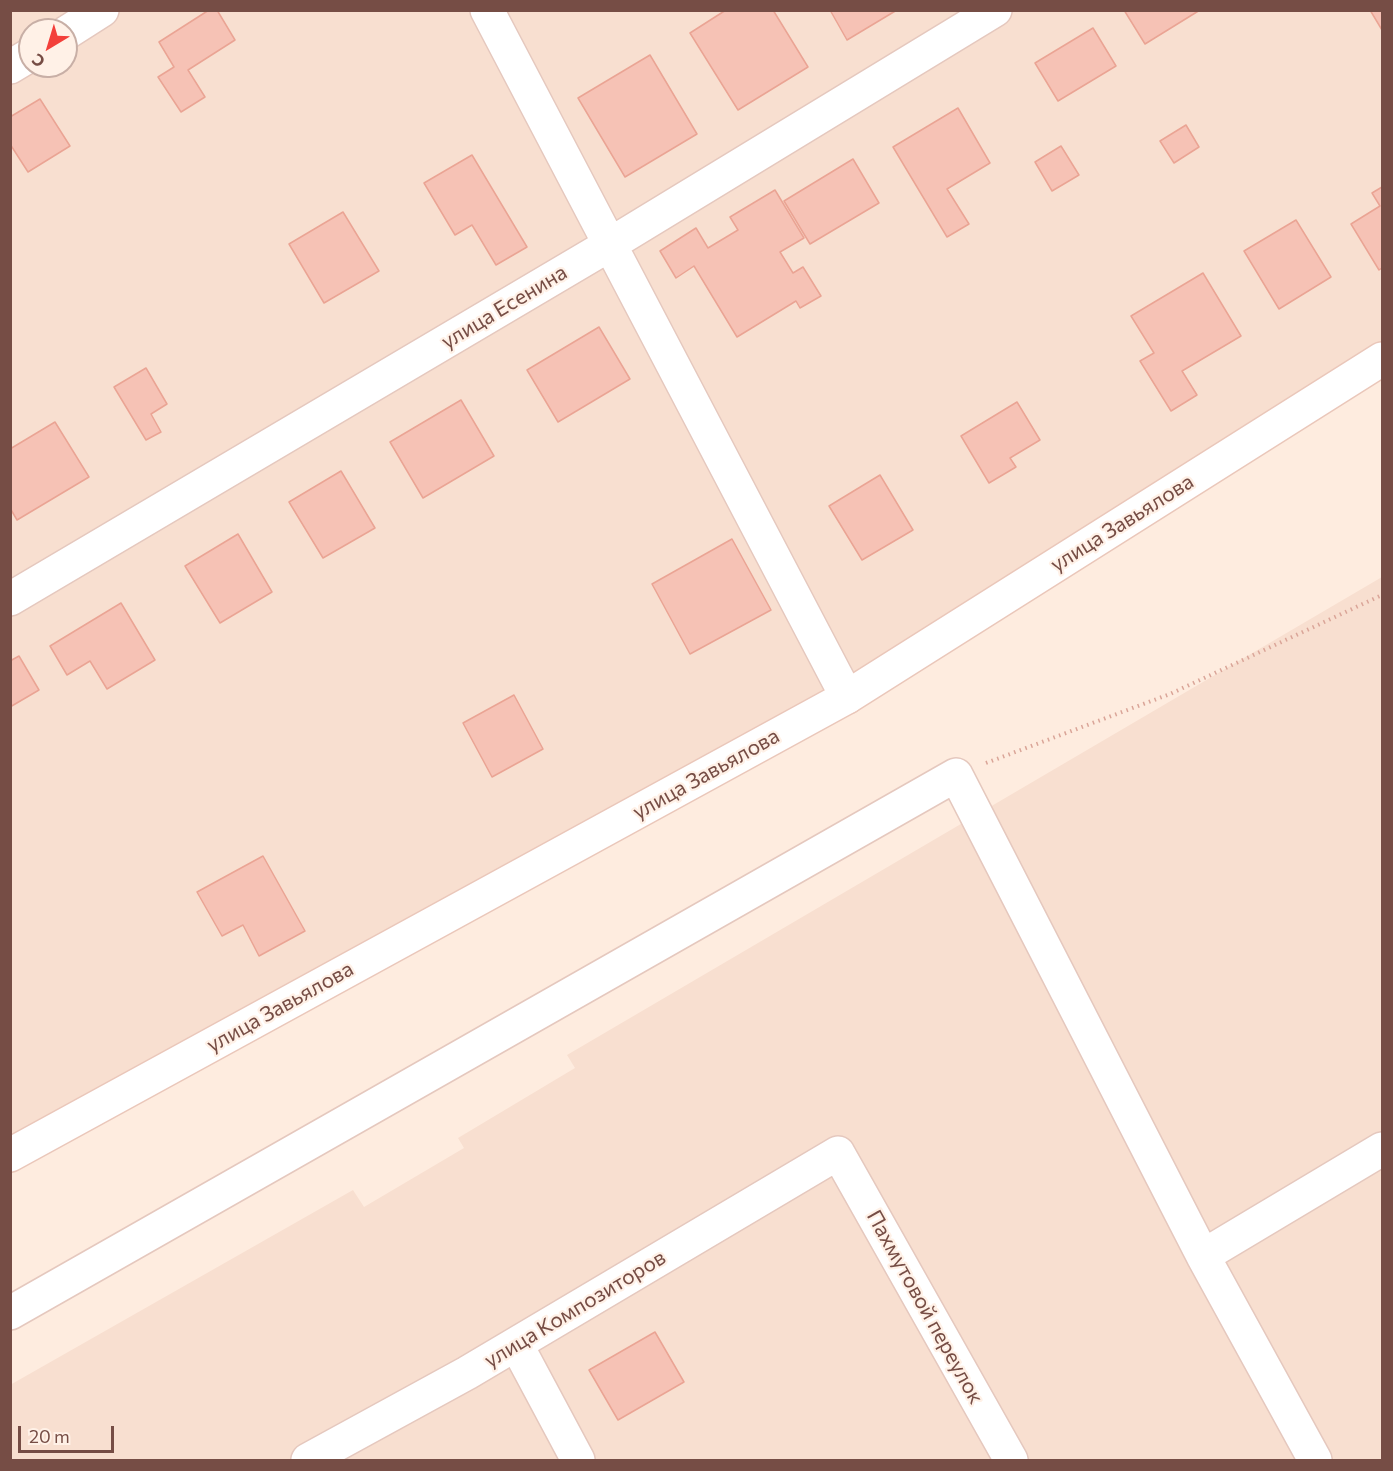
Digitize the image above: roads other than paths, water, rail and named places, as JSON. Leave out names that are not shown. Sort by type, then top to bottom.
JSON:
[{"type":"street","points":[[78,25],[102,10]]},
{"type":"street","points":[[487,10],[847,697]]},
{"type":"street","name":"улица Есенина","points":[[10,599],[609,244],[995,10]]},
{"type":"street","name":"улица Завьялова","points":[[10,1155],[847,697],[1383,359]]},
{"type":"street","points":[[10,1313],[956,775],[1203,1256],[1316,1461]]},
{"type":"street","points":[[1203,1256],[1383,1149]]},
{"type":"street","name":"улица Композиторов","points":[[308,1461],[467,1373],[838,1153]]},
{"type":"street","name":"Пахмутовой переулок","points":[[838,1153],[1011,1461]]},
{"type":"street","points":[[516,1344],[578,1461]]}]
